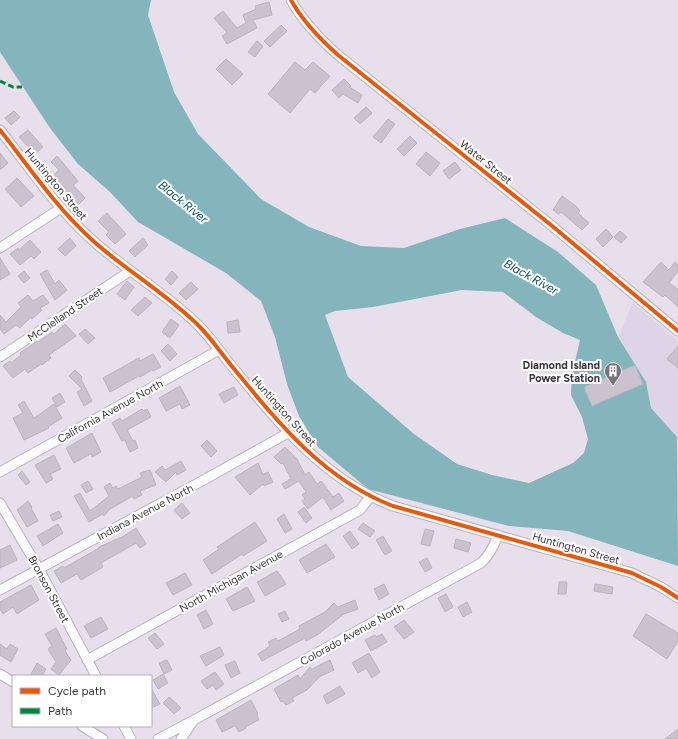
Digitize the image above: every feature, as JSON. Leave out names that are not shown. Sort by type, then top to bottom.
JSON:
[{"type":"street","name":"Water Street","points":[[291,0],[319,38],[338,55],[551,225],[678,331]]},
{"type":"street","name":"Huntington Street","points":[[0,130],[62,208],[91,238],[130,271],[186,314],[200,327],[288,433],[318,462],[349,485],[370,497],[393,506],[632,574],[661,587],[678,598]]},
{"type":"street","points":[[0,248],[62,208]]},
{"type":"street","name":"McClelland Street","points":[[0,357],[130,271]]},
{"type":"street","name":"California Avenue North","points":[[0,472],[219,350]]},
{"type":"street","name":"Indiana Avenue North","points":[[0,590],[288,433]]},
{"type":"street","name":"North Michigan Avenue","points":[[87,660],[360,510],[370,497]]},
{"type":"street","name":"Bronson Street","points":[[0,503],[39,569],[95,675]]},
{"type":"street","name":"Colorado Avenue North","points":[[158,739],[481,563],[486,559],[498,535]]},
{"type":"street","points":[[0,674],[12,681]]},
{"type":"street","name":"Colorado Avenue North","points":[[181,739],[194,720]]},
{"type":"street","points":[[84,727],[103,739]]},
{"type":"street","points":[[124,727],[130,739]]},
{"type":"shaded area","points":[[633,302],[678,341],[678,441],[677,437],[651,408],[646,382],[618,337]]},
{"type":"water","name":"Black River","points":[[0,0],[151,0],[148,15],[174,92],[198,134],[261,199],[309,227],[361,246],[404,248],[460,229],[505,218],[558,252],[596,285],[618,337],[646,382],[651,408],[677,437],[678,566],[568,531],[509,526],[368,489],[318,447],[299,416],[287,384],[275,337],[261,301],[226,273],[138,222],[110,192],[78,164],[50,128],[0,52]],"holes":[[[462,290],[503,292],[536,317],[563,333],[580,340],[572,375],[571,395],[582,417],[588,439],[584,453],[573,463],[529,483],[492,475],[457,464],[414,434],[348,377],[325,315],[335,311],[373,307]]]},
{"type":"building","points":[[269,2],[272,15],[253,20],[257,28],[227,44],[222,36],[227,33],[214,18],[223,11],[237,28],[246,23],[243,15],[256,9],[255,6]]},
{"type":"building","points":[[281,25],[287,31],[270,47],[264,41]]},
{"type":"building","points":[[257,41],[263,46],[255,57],[248,52]]},
{"type":"building","points":[[226,59],[243,74],[232,85],[216,69]]},
{"type":"building","points":[[295,62],[305,70],[313,62],[330,76],[315,93],[310,89],[290,113],[268,94]]},
{"type":"building","points":[[344,79],[351,86],[349,87],[362,95],[358,103],[343,94],[339,98],[332,90]]},
{"type":"building","points":[[366,107],[372,113],[360,124],[354,118]]},
{"type":"building","points":[[14,111],[20,117],[11,125],[5,118]]},
{"type":"building","points":[[388,119],[395,124],[381,143],[373,137]]},
{"type":"building","points":[[28,130],[43,147],[35,154],[19,137]]},
{"type":"building","points":[[410,136],[417,143],[404,156],[397,149]]},
{"type":"building","points":[[426,152],[440,163],[430,176],[416,164]]},
{"type":"building","points":[[0,153],[8,163],[0,170]]},
{"type":"building","points":[[57,156],[78,181],[73,185],[85,198],[77,206],[53,176],[59,170],[51,162]]},
{"type":"building","points":[[455,162],[461,170],[449,179],[443,171]]},
{"type":"building","points":[[17,178],[34,196],[21,207],[5,189]]},
{"type":"building","points":[[562,196],[576,206],[580,211],[578,213],[589,223],[582,230],[561,212],[559,214],[553,210]]},
{"type":"building","points":[[107,213],[126,234],[115,244],[106,235],[109,232],[98,221]]},
{"type":"building","points":[[606,229],[613,237],[603,247],[596,239]]},
{"type":"building","points":[[620,231],[627,237],[621,243],[614,237]]},
{"type":"building","points":[[70,238],[76,246],[65,256],[58,249]]},
{"type":"building","points":[[143,238],[148,245],[135,257],[129,251]]},
{"type":"building","points":[[30,240],[41,252],[34,259],[31,256],[20,265],[10,254],[18,248],[19,250]]},
{"type":"building","points":[[0,258],[10,274],[0,280]]},
{"type":"building","points":[[661,262],[669,270],[675,262],[678,265],[678,271],[669,283],[678,289],[678,307],[665,295],[663,297],[643,282]]},
{"type":"building","points":[[47,270],[55,284],[59,280],[67,290],[55,300],[40,274]]},
{"type":"building","points":[[24,271],[30,278],[24,283],[18,276]]},
{"type":"building","points":[[172,271],[178,277],[171,285],[165,279]]},
{"type":"building","points":[[127,281],[134,287],[125,300],[117,294]]},
{"type":"building","points":[[191,282],[198,289],[186,300],[179,293]]},
{"type":"building","points":[[28,295],[33,301],[43,295],[49,303],[40,308],[42,310],[32,319],[31,317],[20,328],[16,325],[4,334],[0,329],[0,315],[6,322],[21,307],[18,303]]},
{"type":"building","points":[[145,297],[152,303],[138,316],[131,310]]},
{"type":"building","points":[[171,319],[179,325],[170,338],[162,332]]},
{"type":"building","points":[[238,320],[240,332],[228,333],[227,322]]},
{"type":"building","points":[[65,324],[76,336],[49,355],[51,358],[42,365],[41,364],[28,373],[25,369],[13,378],[3,366],[10,361],[11,363],[21,355],[20,353],[37,341],[38,342],[52,332],[54,334]]},
{"type":"building","points":[[85,329],[95,338],[88,344],[79,334]]},
{"type":"building","points":[[168,344],[177,354],[170,361],[161,351]]},
{"type":"building","points":[[678,346],[678,368],[667,359]]},
{"type":"building","points":[[153,354],[161,367],[140,377],[139,376],[110,392],[103,378],[139,358],[140,361]]},
{"type":"building","name":"Diamond Island Power Station","points":[[635,365],[643,384],[592,406],[584,387]]},
{"type":"building","points":[[75,370],[82,377],[81,379],[92,401],[84,406],[77,392],[82,389],[69,376]]},
{"type":"building","points":[[180,386],[190,405],[182,409],[180,404],[166,411],[159,398]]},
{"type":"building","points":[[234,387],[238,395],[224,403],[219,394]]},
{"type":"building","points":[[60,393],[65,402],[57,407],[52,398]]},
{"type":"building","points":[[24,401],[34,418],[54,404],[62,418],[48,427],[49,428],[24,440],[13,418],[23,413],[18,405]]},
{"type":"building","points":[[142,409],[144,411],[147,409],[151,417],[127,430],[133,441],[135,440],[138,448],[130,452],[125,440],[122,441],[112,423],[120,418],[122,421]]},
{"type":"building","points":[[92,433],[101,452],[92,457],[91,454],[74,463],[66,448]]},
{"type":"building","points":[[207,440],[217,451],[211,457],[201,446]]},
{"type":"building","points":[[285,447],[297,459],[305,475],[309,472],[317,484],[321,481],[333,497],[339,493],[344,501],[331,510],[323,497],[308,509],[302,501],[305,499],[302,495],[306,492],[299,481],[285,489],[282,484],[291,479],[283,463],[281,464],[274,457]]},
{"type":"building","points":[[54,455],[61,469],[50,474],[53,479],[46,483],[35,465]]},
{"type":"building","points":[[181,461],[186,470],[177,475],[176,472],[166,482],[155,472],[162,466],[165,470]]},
{"type":"building","points":[[258,463],[263,474],[268,472],[273,482],[264,486],[263,484],[250,495],[235,477]]},
{"type":"building","points":[[150,470],[156,485],[140,491],[142,495],[134,499],[133,496],[110,509],[104,516],[103,514],[89,522],[74,496],[80,493],[90,511],[109,496],[104,487],[110,483],[113,488],[116,486],[118,489],[142,477],[140,473]]},
{"type":"building","points":[[22,471],[30,482],[26,485],[18,475]]},
{"type":"building","points":[[88,481],[93,489],[86,493],[81,485]]},
{"type":"building","points":[[28,501],[38,521],[27,527],[17,510]]},
{"type":"building","points":[[182,503],[190,513],[182,519],[174,510]]},
{"type":"building","points":[[304,507],[312,518],[306,523],[298,512]]},
{"type":"building","points":[[59,511],[62,517],[53,521],[50,515]]},
{"type":"building","points":[[284,514],[292,529],[285,533],[277,519]]},
{"type":"building","points":[[255,522],[267,541],[243,556],[242,554],[212,574],[203,560],[219,549],[217,547]]},
{"type":"building","points":[[363,523],[375,531],[370,537],[358,529]]},
{"type":"building","points":[[58,524],[63,533],[43,546],[37,536]]},
{"type":"building","points":[[136,528],[146,544],[140,548],[136,543],[101,563],[103,567],[81,580],[77,574],[61,583],[54,571],[63,566],[64,568],[99,547],[124,536]]},
{"type":"building","points":[[425,529],[434,531],[430,546],[421,544]]},
{"type":"building","points":[[350,531],[359,544],[352,549],[343,536]]},
{"type":"building","points":[[383,536],[392,551],[385,555],[376,540]]},
{"type":"building","points":[[456,539],[471,543],[468,552],[454,548]]},
{"type":"building","points":[[326,544],[335,557],[307,573],[299,560]]},
{"type":"building","points":[[10,545],[17,560],[0,568],[0,550]]},
{"type":"building","points":[[427,558],[432,568],[425,572],[419,562]]},
{"type":"building","points":[[277,571],[286,584],[265,596],[257,582]]},
{"type":"building","points":[[185,573],[192,585],[173,595],[166,583]]},
{"type":"building","points":[[559,582],[567,582],[566,594],[558,594]]},
{"type":"building","points":[[384,584],[389,594],[379,600],[374,589]]},
{"type":"building","points":[[595,584],[613,587],[612,594],[594,591]]},
{"type":"building","points":[[31,585],[39,600],[17,614],[13,607],[3,614],[0,609],[0,602]]},
{"type":"building","points":[[247,587],[255,601],[233,611],[226,599]]},
{"type":"building","points":[[446,594],[453,607],[445,612],[438,598]]},
{"type":"building","points":[[355,600],[358,609],[344,614],[317,635],[306,641],[305,638],[262,661],[258,654],[270,646],[268,642],[276,638],[278,641],[300,629],[299,626],[325,612],[334,603],[338,607]]},
{"type":"building","points":[[467,602],[472,612],[463,617],[458,607]]},
{"type":"building","points":[[206,610],[213,624],[204,629],[197,615]]},
{"type":"building","points":[[285,611],[289,619],[282,622],[278,614]]},
{"type":"building","points":[[646,614],[678,633],[678,641],[667,659],[633,636]]},
{"type":"building","points":[[101,617],[108,629],[91,638],[84,626]]},
{"type":"building","points":[[404,620],[414,632],[404,639],[394,627]]},
{"type":"building","points":[[56,628],[67,649],[65,651],[71,660],[59,675],[51,669],[56,662],[48,649],[52,646],[45,634]]},
{"type":"building","points":[[155,633],[164,644],[157,649],[148,638]]},
{"type":"building","points":[[382,634],[387,642],[371,651],[365,640],[375,635],[376,637]]},
{"type":"building","points":[[0,644],[7,649],[10,644],[18,649],[11,662],[0,655]]},
{"type":"building","points":[[220,647],[224,655],[206,666],[200,656]]},
{"type":"building","points":[[369,653],[380,672],[372,678],[366,668],[358,673],[352,663]]},
{"type":"building","points":[[167,660],[172,670],[164,674],[159,663]]},
{"type":"building","points":[[330,660],[334,670],[319,677],[307,690],[292,698],[294,701],[286,705],[283,701],[281,702],[274,689],[298,675],[300,679],[310,667],[312,669]]},
{"type":"building","points":[[235,661],[240,673],[231,678],[225,665]]},
{"type":"building","points":[[37,663],[46,669],[43,675],[31,675]]},
{"type":"building","points":[[215,672],[224,684],[216,690],[213,685],[207,689],[201,681]]},
{"type":"building","points":[[163,674],[168,683],[158,689],[153,680]]},
{"type":"building","points":[[340,686],[345,694],[327,704],[323,696]]},
{"type":"building","points":[[152,690],[160,704],[152,708]]},
{"type":"building","points":[[169,697],[181,708],[174,714],[163,703]]},
{"type":"building","points":[[251,700],[258,714],[259,720],[245,727],[246,728],[239,732],[235,726],[222,732],[216,720]]},
{"type":"building","points":[[678,729],[678,739],[665,739]]},
{"type":"marked path","points":[[0,81],[13,87],[22,87]]},
{"type":"cycle path","points":[[291,0],[312,30],[338,55],[551,225],[678,331]]},
{"type":"cycle path","points":[[0,130],[43,186],[78,227],[104,250],[173,303],[199,326],[269,411],[305,449],[346,482],[393,506],[632,573],[661,587],[678,598]]},
{"type":"place","name":"Diamond Island Power Station","points":[[613,386]]}]
